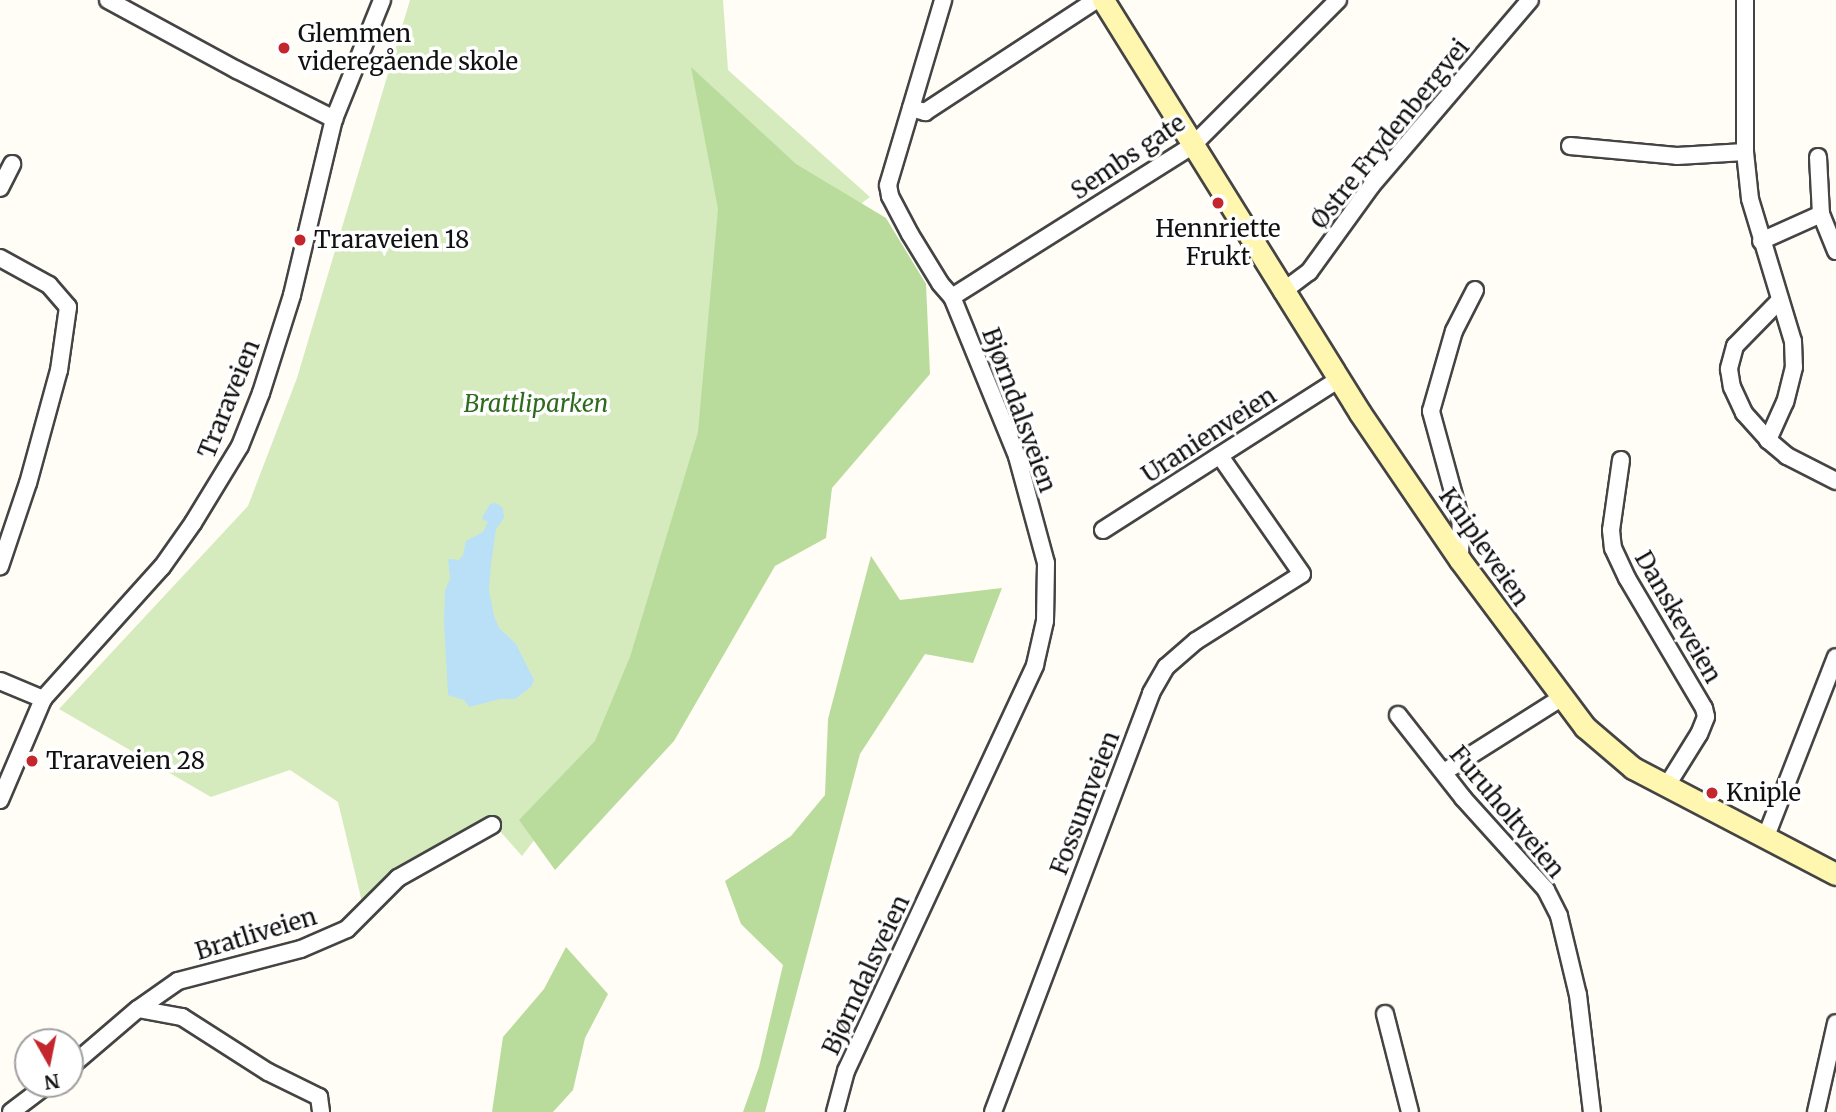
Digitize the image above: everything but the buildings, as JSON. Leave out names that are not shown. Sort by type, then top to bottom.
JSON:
[{"type":"street","points":[[108,0],[334,119]]},
{"type":"street","name":"Traraveien","points":[[0,800],[43,699],[162,567],[193,523],[240,446],[261,393],[292,295],[334,119],[382,0]]},
{"type":"street","name":"Bjørndalsveien","points":[[835,1112],[846,1071],[1035,665],[1045,621],[1045,563],[1017,456],[952,297],[940,283],[890,196],[888,185],[943,0]]},
{"type":"street","points":[[911,108],[925,112],[1096,0]]},
{"type":"street","name":"Knipleveien","points":[[1103,0],[1282,292],[1339,379],[1460,560],[1561,698],[1607,748],[1666,787],[1836,874]]},
{"type":"street","name":"Sembs gate","points":[[952,297],[1193,145],[1338,0]]},
{"type":"street","name":"Østre Frydenbergvei","points":[[1282,292],[1309,272],[1372,186],[1530,0]]},
{"type":"street","points":[[1745,0],[1745,152],[1750,199],[1793,341],[1794,367],[1785,402],[1768,440]]},
{"type":"street","points":[[1570,146],[1677,156],[1745,152]]},
{"type":"street","points":[[1818,157],[1821,214],[1836,251]]},
{"type":"street","points":[[0,188],[12,164]]},
{"type":"street","points":[[1761,241],[1821,214]]},
{"type":"street","points":[[0,258],[49,285],[68,307],[59,370],[29,483],[0,566]]},
{"type":"street","points":[[1460,560],[1461,521],[1431,411],[1454,331],[1475,290]]},
{"type":"street","points":[[1780,300],[1735,346],[1729,369],[1732,387],[1744,413],[1768,440],[1787,456],[1836,481]]},
{"type":"street","name":"Uranienveien","points":[[1104,530],[1339,379]]},
{"type":"street","name":"Fossumveien","points":[[993,1112],[1151,693],[1166,667],[1196,641],[1302,574],[1220,456]]},
{"type":"street","name":"Danskeveien","points":[[1620,460],[1611,530],[1613,548],[1627,579],[1704,708],[1706,717],[1699,734],[1666,787]]},
{"type":"street","points":[[1765,839],[1836,657]]},
{"type":"street","points":[[0,681],[43,699]]},
{"type":"street","points":[[1444,772],[1561,698]]},
{"type":"street","name":"Furuholtveien","points":[[1398,715],[1463,798],[1546,890],[1559,916],[1578,995],[1591,1112]]},
{"type":"street","name":"Bratliveien","points":[[84,1055],[138,1009],[178,981],[301,949],[347,929],[398,878],[492,825]]},
{"type":"street","points":[[138,1009],[182,1017],[268,1072],[319,1097],[321,1112]]},
{"type":"street","points":[[1385,1014],[1410,1112]]},
{"type":"street","points":[[1816,1112],[1836,1023]]},
{"type":"street","points":[[11,1112],[29,1098]]},
{"type":"green space","name":"Brattliparken","points":[[410,0],[723,0],[728,70],[870,197],[801,248],[670,663],[522,856],[499,830],[363,906],[338,802],[290,770],[211,797],[59,709],[248,506],[297,378]]},
{"type":"green space","points":[[691,67],[796,164],[886,218],[926,284],[930,374],[832,488],[826,538],[775,566],[674,741],[555,870],[519,820],[595,741],[630,657],[698,432],[718,209]]},
{"type":"green space","points":[[871,556],[900,600],[1002,588],[973,663],[925,654],[860,754],[765,1112],[743,1112],[759,1067],[783,965],[741,924],[725,881],[791,836],[825,795],[828,719]]},
{"type":"green space","points":[[566,947],[608,994],[585,1038],[573,1090],[553,1112],[492,1112],[503,1037],[544,989]]},
{"type":"water","points":[[496,503],[503,508],[504,518],[496,529],[491,564],[489,590],[494,616],[499,628],[516,644],[534,680],[531,687],[515,699],[500,699],[469,707],[464,700],[448,695],[444,622],[445,590],[450,579],[448,559],[459,560],[466,541],[483,532],[488,522],[482,519],[483,516],[490,504]]},
{"type":"place","name":"Glemmen videregående skole","points":[[284,48]]},
{"type":"place","name":"Hennriette Frukt","points":[[1218,203]]},
{"type":"place","name":"Traraveien 18","points":[[300,240]]},
{"type":"place","name":"Traraveien 28","points":[[32,761]]},
{"type":"place","name":"Kniple","points":[[1712,793]]}]
